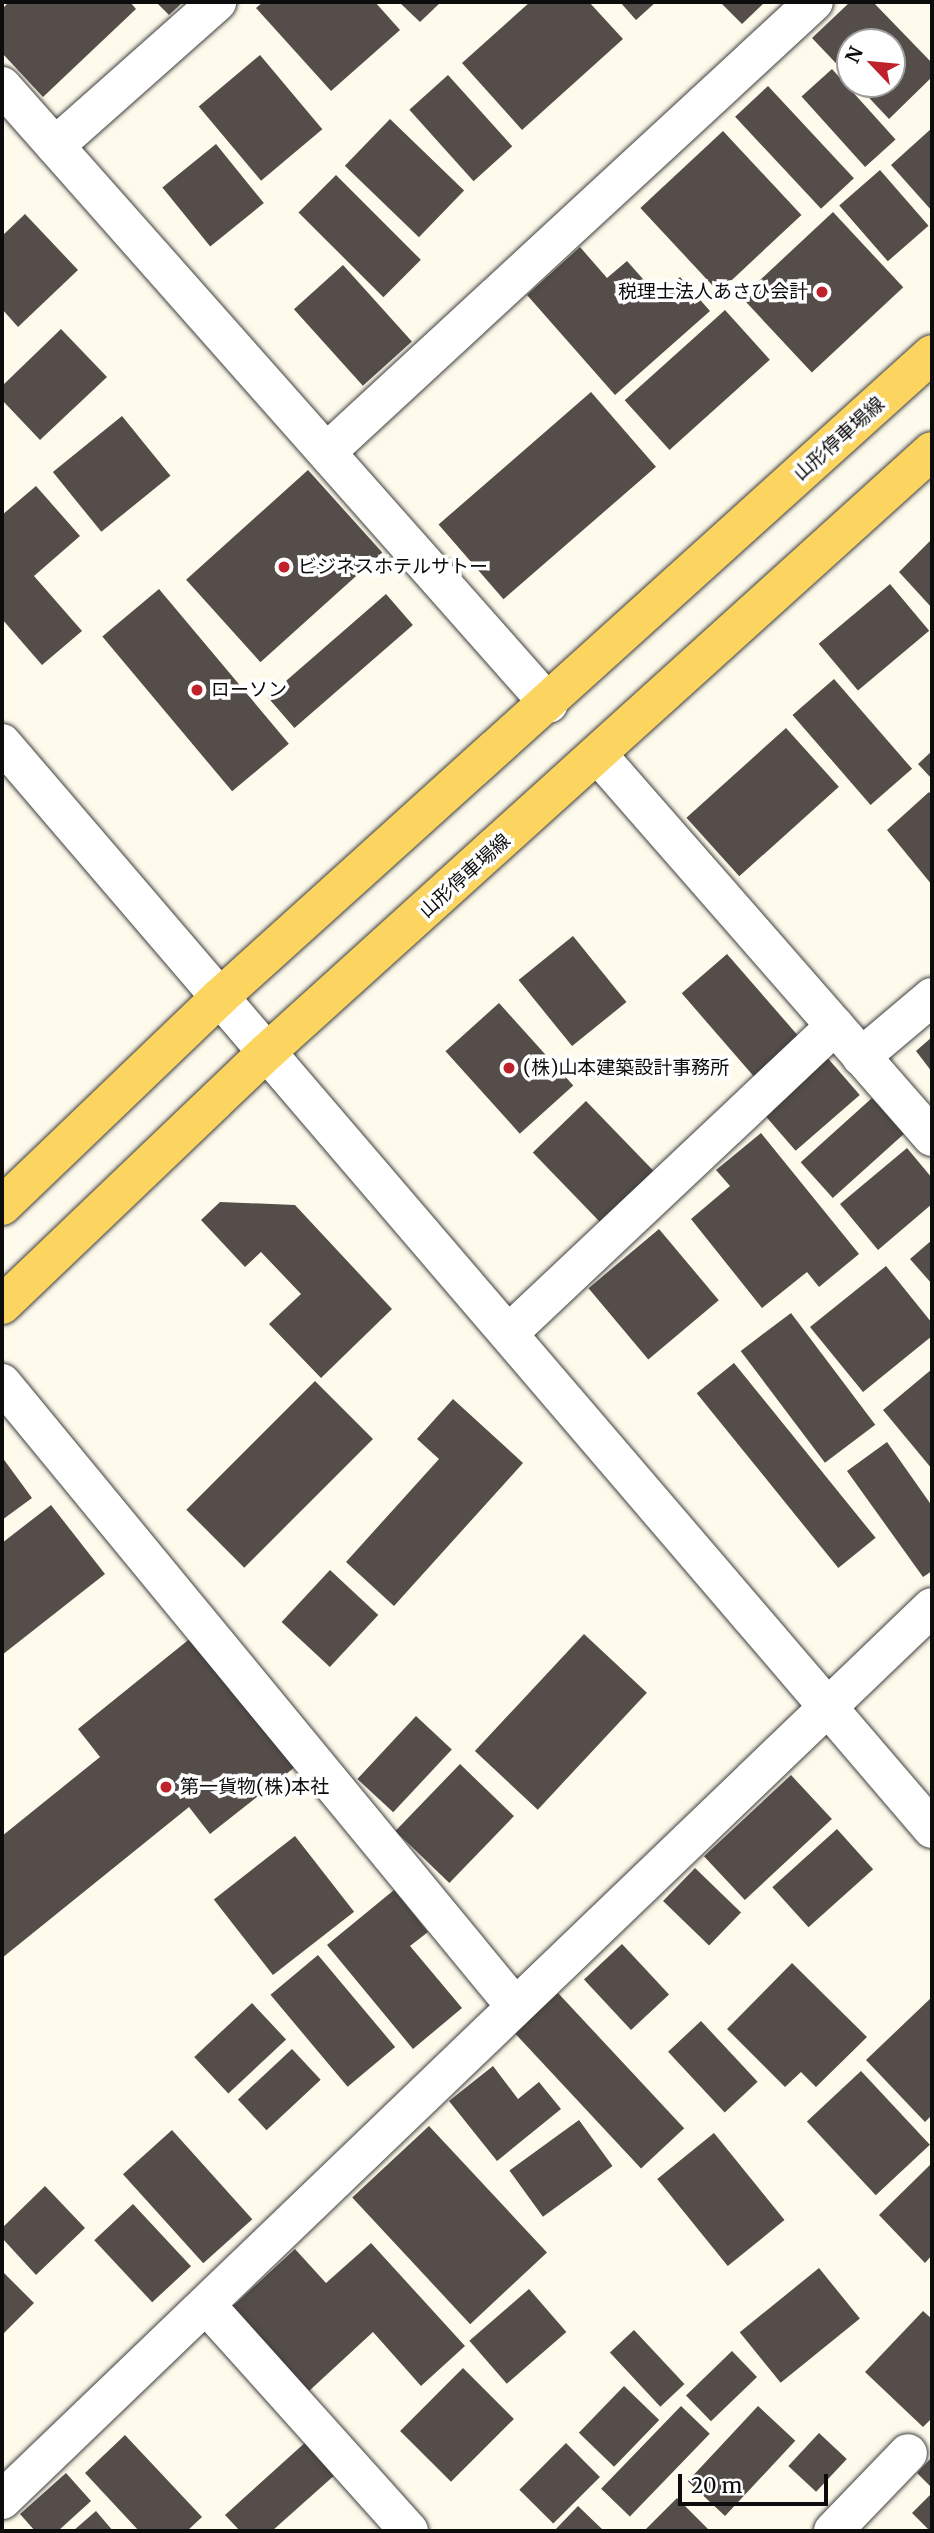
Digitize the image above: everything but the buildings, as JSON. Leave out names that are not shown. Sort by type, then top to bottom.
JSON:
[{"type":"main road","name":"山形停車場線","points":[[2,1206],[220,997],[549,704],[932,354]]},
{"type":"main road","name":"山形停車場線","points":[[2,1305],[267,1052],[599,756],[932,451]]},
{"type":"street","points":[[55,146],[217,2]]},
{"type":"street","points":[[329,450],[814,2]]},
{"type":"street","points":[[2,86],[329,450],[549,704]]},
{"type":"street","points":[[2,743],[932,1829]]},
{"type":"street","points":[[599,756],[932,1137]]},
{"type":"street","points":[[861,1057],[932,997]]},
{"type":"street","points":[[509,1333],[835,1026]]},
{"type":"street","points":[[2,1383],[514,2005]]},
{"type":"street","points":[[2,2500],[208,2307],[514,2005],[932,1607]]},
{"type":"street","points":[[208,2307],[409,2531]]},
{"type":"street","points":[[833,2531],[908,2453]]},
{"type":"place","name":"税理士法人あさひ会計","points":[[822,292]]},
{"type":"place","name":"ビジネスホテルサトー","points":[[284,567]]},
{"type":"place","name":"ローソン","points":[[197,690]]},
{"type":"place","name":"(株)山本建築設計事務所","points":[[509,1068]]},
{"type":"place","name":"第一貨物(株)本社","points":[[166,1787]]}]
